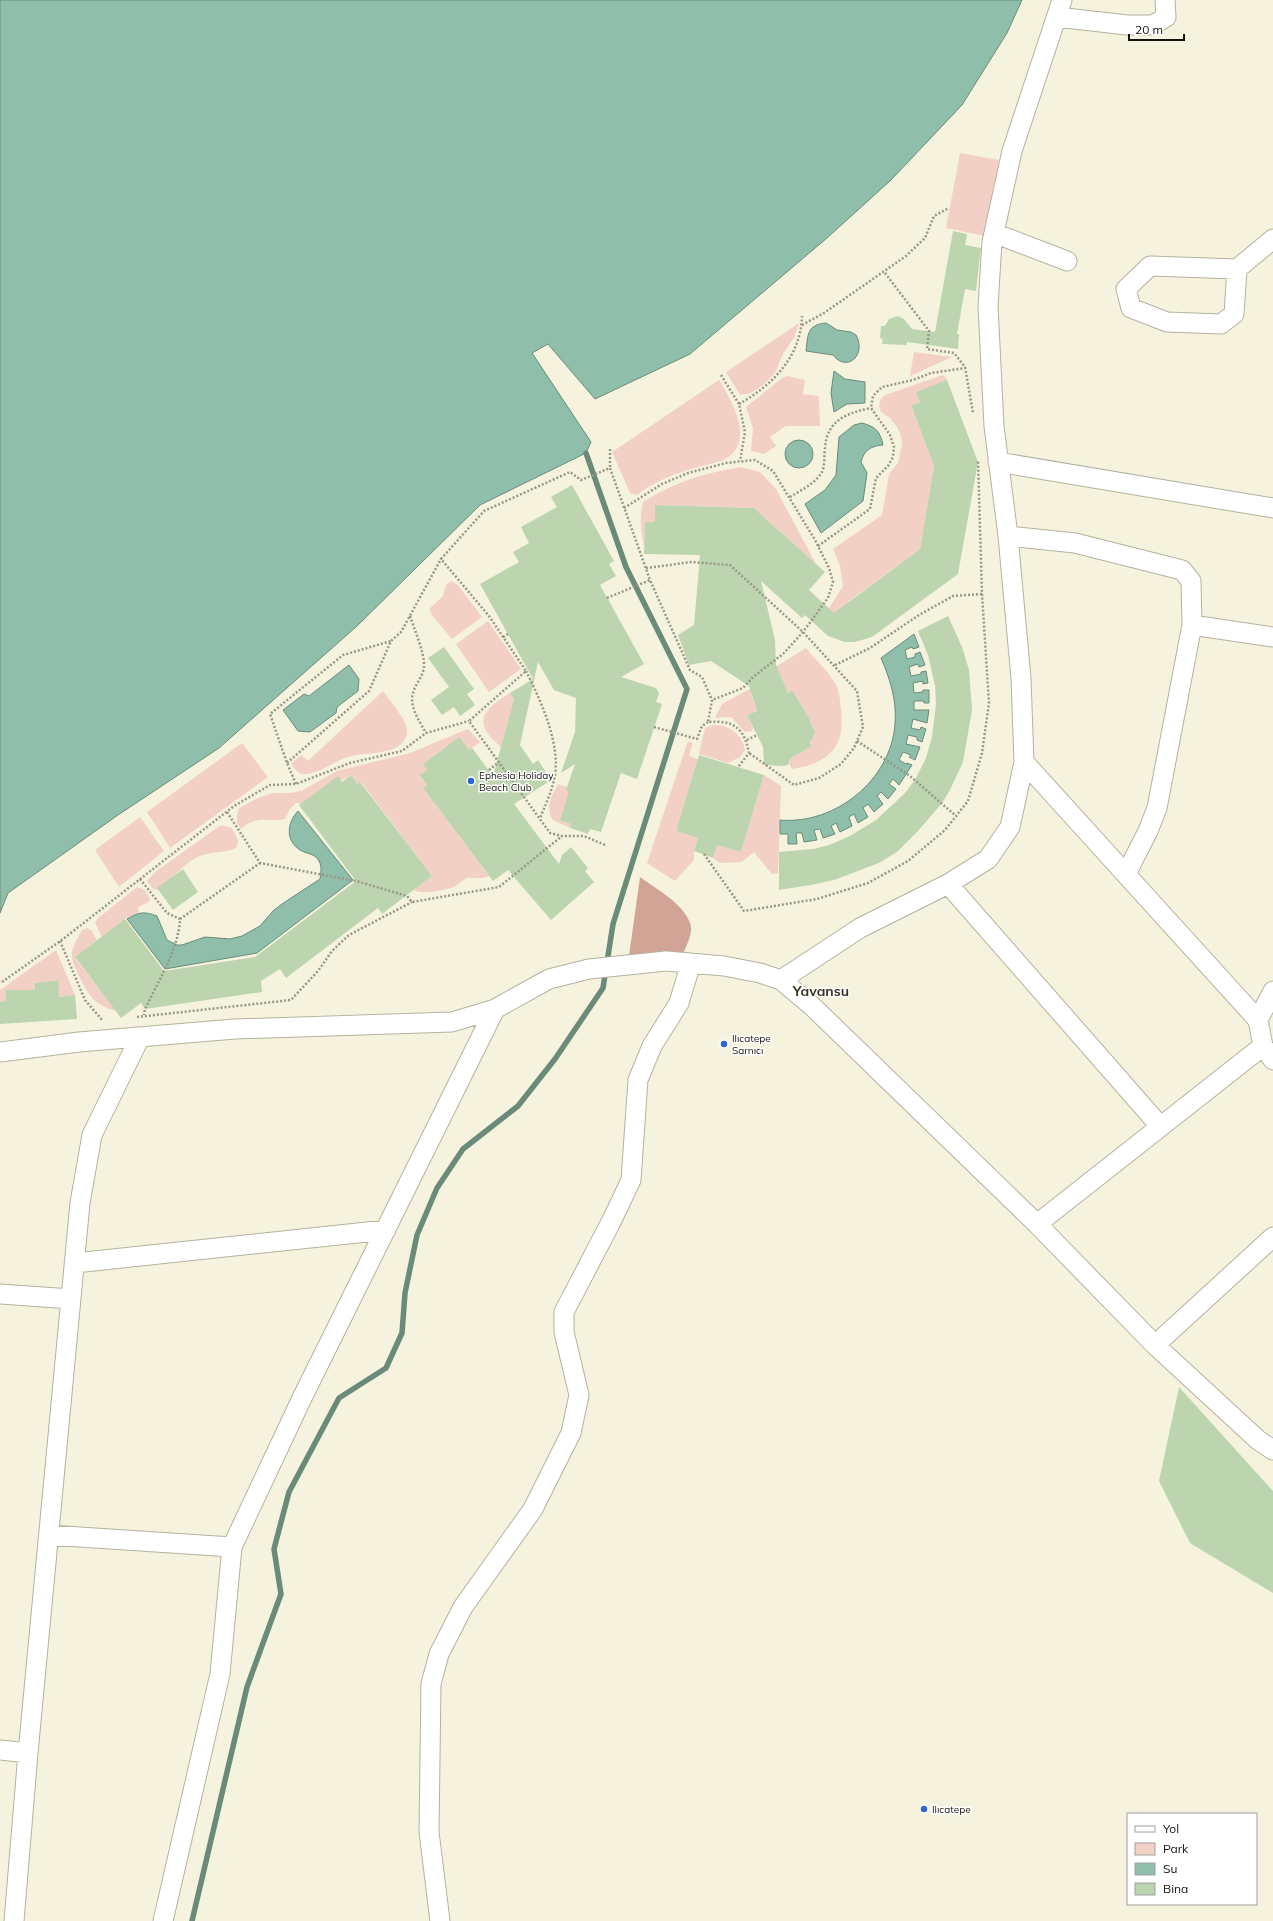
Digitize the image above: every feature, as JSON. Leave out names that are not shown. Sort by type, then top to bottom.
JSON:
[{"type":"street","points":[[781,980],[860,928],[948,884],[988,859],[1010,827],[1024,762],[1021,678],[1008,536],[994,426],[988,306],[994,233],[1012,151],[1060,9],[1127,25],[1153,25],[1166,16],[1165,0]]},
{"type":"street","points":[[994,233],[1067,262]]},
{"type":"street","points":[[1237,269],[1234,314],[1221,324],[1167,322],[1132,308],[1126,289],[1150,266],[1237,269],[1273,239]]},
{"type":"street","points":[[998,462],[1273,508]]},
{"type":"street","points":[[1008,536],[1075,543],[1182,570],[1189,577],[1192,586],[1192,625],[1157,808],[1148,832],[1126,874]]},
{"type":"street","points":[[1192,625],[1273,637]]},
{"type":"street","points":[[1024,762],[1258,1020],[1268,1053],[1160,1126],[1037,1224]]},
{"type":"street","points":[[948,884],[1160,1126]]},
{"type":"street","points":[[0,1052],[140,1037],[235,1029],[452,1022],[495,1009],[549,980],[589,969],[666,961],[724,966],[760,973],[781,980],[812,1006],[1037,1224],[1155,1345],[1258,1440],[1273,1450]]},
{"type":"street","points":[[440,1921],[429,1832],[431,1684],[439,1654],[463,1607],[533,1509],[571,1433],[579,1394],[564,1332],[564,1312],[631,1180],[638,1080],[652,1046],[680,1003],[691,964]]},
{"type":"street","points":[[1258,1020],[1273,991]]},
{"type":"street","points":[[163,1921],[220,1674],[232,1547],[302,1398],[495,1009]]},
{"type":"street","points":[[14,1921],[28,1752],[80,1203],[92,1135],[140,1037]]},
{"type":"street","points":[[75,1263],[386,1230]]},
{"type":"street","points":[[1155,1345],[1265,1254],[1273,1237]]},
{"type":"street","points":[[0,1294],[71,1299]]},
{"type":"street","points":[[49,1535],[232,1547]]},
{"type":"street","points":[[0,1750],[28,1752]]},
{"type":"path","points":[[802,325],[824,314],[906,256],[926,238],[934,216],[950,208]]},
{"type":"path","points":[[884,273],[929,331],[928,349],[954,353],[965,368],[974,420]]},
{"type":"path","points":[[739,404],[757,394],[777,375],[797,348],[802,325],[802,316]]},
{"type":"path","points":[[818,546],[870,509],[876,478],[888,466],[892,457],[894,447],[890,435],[871,408],[873,396],[882,388],[913,380],[930,373],[965,368]]},
{"type":"path","points":[[721,375],[739,404],[745,432],[740,461]]},
{"type":"path","points":[[790,497],[816,480],[822,471],[825,445],[829,431],[834,422],[861,410],[871,408]]},
{"type":"path","points":[[610,449],[610,468],[650,580],[690,670],[702,677],[712,700],[708,722]]},
{"type":"path","points":[[704,854],[744,911],[817,899],[868,883],[908,861],[946,830],[968,800],[982,753],[988,703],[982,594],[978,457]]},
{"type":"path","points":[[624,508],[662,484],[682,476],[726,463],[755,460],[773,471],[790,497],[829,568],[833,582],[828,598],[803,632],[783,654],[753,677],[743,688],[712,700]]},
{"type":"path","points":[[287,762],[369,691],[391,641],[401,632],[441,558],[484,511],[570,472],[581,480],[610,468]]},
{"type":"path","points":[[441,558],[489,616],[526,671],[541,699],[556,751],[554,780],[540,819]]},
{"type":"path","points":[[646,568],[692,562],[730,565],[803,632],[835,665],[857,691],[863,727],[854,748],[841,764],[819,778],[794,785],[749,753],[747,740],[733,724],[723,721],[708,722],[702,726],[698,739],[654,727]]},
{"type":"path","points":[[607,598],[650,580]]},
{"type":"path","points":[[835,665],[870,648],[919,615],[953,596],[982,594]]},
{"type":"path","points":[[410,615],[424,666],[413,692],[412,700],[417,718],[426,733]]},
{"type":"path","points":[[503,637],[508,634]]},
{"type":"path","points":[[296,784],[270,714],[342,655],[391,641]]},
{"type":"path","points":[[2,982],[60,941],[227,812],[270,785],[296,784],[350,763],[402,750],[426,733],[469,721],[526,671]]},
{"type":"path","points":[[469,721],[550,833],[562,836],[584,836],[605,845]]},
{"type":"path","points":[[747,740],[757,735]]},
{"type":"path","points":[[857,741],[871,752],[910,776],[956,816]]},
{"type":"path","points":[[738,767],[749,753]]},
{"type":"path","points":[[489,770],[499,762]]},
{"type":"path","points":[[227,812],[260,863]]},
{"type":"path","points":[[131,1018],[144,1015],[291,1000],[318,971],[332,951],[349,935],[412,902],[499,887],[562,836]]},
{"type":"path","points":[[180,919],[260,863],[353,880],[407,896],[412,902]]},
{"type":"path","points":[[140,879],[167,913],[180,919]]},
{"type":"path","points":[[144,1015],[145,1008],[165,969],[180,928],[180,919]]},
{"type":"path","points":[[60,941],[85,1000],[102,1021],[107,1021]]},
{"type":"green space","points":[[960,153],[999,160],[984,236],[946,228]]},
{"type":"green space","points":[[799,323],[795,336],[783,354],[775,373],[763,385],[751,393],[740,395],[726,372]]},
{"type":"green space","points":[[914,352],[952,357],[910,376]]},
{"type":"green space","points":[[943,375],[947,380],[920,402],[911,405],[934,466],[920,549],[849,601],[851,616],[826,613],[843,586],[840,566],[833,549],[882,515],[889,474],[898,463],[902,444],[901,436],[897,427],[890,418],[881,412],[879,406],[881,399],[885,395]]},
{"type":"green space","points":[[787,376],[805,380],[803,394],[819,396],[820,426],[786,426],[770,437],[776,446],[764,454],[751,451],[753,428],[746,407],[782,378]]},
{"type":"green space","points":[[719,380],[730,399],[738,421],[740,432],[739,442],[734,452],[725,459],[715,463],[690,469],[666,478],[637,495],[630,493],[612,452]]},
{"type":"green space","points":[[741,467],[760,472],[776,489],[816,564],[754,508],[655,505],[655,522],[645,522],[644,547],[641,524],[643,502],[690,479]]},
{"type":"green space","points":[[451,581],[458,585],[482,617],[452,639],[431,614],[430,608],[443,596],[446,585]]},
{"type":"green space","points":[[488,621],[521,669],[489,692],[456,644]]},
{"type":"green space","points":[[806,648],[829,674],[837,686],[842,723],[837,744],[832,752],[815,763],[792,769],[789,763],[790,759],[812,746],[810,741],[815,733],[809,718],[792,690],[788,693],[781,677],[751,694],[757,711],[747,715],[753,728],[752,731],[745,732],[731,717],[715,718],[722,704],[755,686],[763,675]]},
{"type":"green space","points":[[383,691],[402,718],[407,728],[404,741],[400,745],[388,751],[348,757],[316,772],[301,774],[296,770],[291,764],[301,755],[308,761]]},
{"type":"green space","points":[[510,693],[514,699],[501,747],[486,731],[484,717],[493,705]]},
{"type":"green space","points":[[713,725],[729,728],[738,735],[745,750],[740,757],[728,763],[699,754],[705,728]]},
{"type":"green space","points":[[468,729],[480,742],[469,750],[448,745],[423,764],[427,770],[419,776],[427,785],[423,788],[489,876],[481,878],[468,878],[454,887],[439,891],[422,892],[414,890],[432,876],[361,782],[357,784],[351,775],[299,805],[300,803],[296,803],[290,809],[285,819],[257,820],[247,824],[241,829],[237,823],[239,808],[256,799],[272,793],[291,793],[303,790],[337,771],[410,753]]},
{"type":"green space","points":[[688,741],[693,743],[689,756],[698,759],[676,831],[698,838],[694,851],[694,860],[675,881],[647,863]]},
{"type":"green space","points":[[242,743],[268,777],[170,848],[147,812]]},
{"type":"green space","points":[[764,775],[781,786],[778,873],[772,874],[754,852],[742,862],[720,863],[713,858],[717,845],[741,852]]},
{"type":"green space","points":[[558,784],[567,787],[569,791],[560,820],[571,824],[570,828],[553,820],[549,811],[553,793]]},
{"type":"green space","points":[[140,817],[164,851],[119,887],[95,850]]},
{"type":"green space","points":[[221,825],[232,828],[238,840],[237,847],[228,851],[205,854],[195,858],[184,866],[159,890],[153,889],[147,881],[155,872]]},
{"type":"green space","points":[[137,887],[145,890],[150,899],[149,902],[138,907],[139,912],[125,919],[102,937],[95,923],[97,919]]},
{"type":"green space","points":[[87,928],[91,930],[97,940],[75,958],[116,1011],[102,1006],[92,998],[74,964],[72,956],[73,947],[82,930]]},
{"type":"green space","points":[[56,950],[75,995],[59,997],[57,980],[35,983],[35,999],[5,990],[6,1001],[0,1002],[0,990]]},
{"type":"shaded area","points":[[640,877],[668,897],[686,916],[690,923],[691,930],[690,938],[684,952],[629,956]]},
{"type":"water","points":[[0,0],[1022,0],[1007,33],[962,105],[891,180],[827,238],[690,354],[595,399],[548,344],[532,353],[591,442],[586,453],[480,505],[357,626],[219,748],[118,815],[8,893],[0,913]]},
{"type":"water","points":[[826,323],[837,330],[851,332],[856,335],[859,342],[859,349],[854,359],[849,362],[844,362],[838,360],[833,355],[806,351],[808,335],[812,328]]},
{"type":"water","points":[[834,371],[845,379],[865,382],[865,403],[847,404],[834,412],[831,393]]},
{"type":"water","points":[[862,423],[877,430],[883,445],[875,446],[869,449],[862,458],[861,462],[867,473],[863,501],[821,533],[805,504],[825,490],[836,475],[839,437],[854,425]]},
{"type":"water","points":[[799,440],[809,444],[813,454],[809,464],[799,468],[789,464],[785,454],[789,444]]},
{"type":"water","points":[[914,634],[919,647],[913,649],[912,647],[905,650],[907,659],[915,657],[915,654],[920,652],[925,665],[919,667],[918,664],[909,667],[911,676],[921,674],[921,672],[926,671],[928,683],[923,684],[923,681],[913,683],[914,693],[929,690],[929,703],[924,703],[924,701],[914,701],[914,710],[929,710],[927,723],[913,719],[911,728],[920,730],[921,727],[926,729],[922,742],[917,740],[917,737],[908,735],[906,744],[920,747],[915,760],[909,757],[911,755],[903,752],[899,760],[906,764],[912,765],[899,785],[893,779],[889,784],[896,789],[888,799],[881,792],[877,796],[883,804],[874,812],[868,804],[863,808],[868,817],[858,823],[854,814],[849,817],[852,826],[840,832],[836,823],[831,826],[835,834],[823,838],[820,829],[814,830],[817,840],[804,842],[802,833],[796,833],[797,844],[788,844],[788,834],[780,834],[780,820],[801,820],[821,815],[840,807],[857,795],[871,780],[883,763],[891,744],[895,724],[895,707],[892,690],[881,658]]},
{"type":"water","points":[[349,665],[359,679],[358,691],[337,707],[336,713],[310,732],[298,731],[283,710],[304,694],[309,696]]},
{"type":"water","points":[[298,811],[353,880],[257,953],[165,969],[127,919],[142,913],[149,913],[157,916],[167,940],[177,945],[182,945],[205,937],[230,939],[242,936],[260,926],[273,911],[320,879],[321,867],[317,858],[295,846],[290,836],[290,826]]},
{"type":"building","points":[[953,231],[967,234],[965,245],[981,248],[976,291],[965,289],[957,334],[959,334],[958,349],[907,342],[907,345],[882,344],[883,339],[880,338],[881,326],[885,326],[889,319],[898,316],[904,319],[912,329],[935,332]]},
{"type":"building","points":[[947,380],[978,462],[958,574],[872,637],[855,642],[845,642],[828,636],[805,615],[802,618],[761,581],[775,640],[776,665],[788,693],[792,690],[809,718],[815,733],[810,743],[812,746],[790,759],[788,765],[764,765],[763,747],[747,715],[757,711],[749,686],[711,661],[689,665],[678,635],[694,625],[700,555],[644,554],[645,522],[655,522],[655,505],[754,508],[825,572],[809,590],[834,613],[920,549],[934,466],[911,405],[920,402],[916,392]]},
{"type":"building","points":[[572,485],[614,561],[609,564],[616,576],[600,585],[644,664],[621,677],[656,688],[659,693],[656,702],[662,704],[637,779],[621,773],[601,832],[590,829],[588,834],[570,828],[571,824],[560,820],[569,791],[566,790],[575,764],[561,773],[575,732],[576,698],[554,690],[538,662],[520,745],[533,764],[538,760],[551,780],[514,804],[559,864],[562,855],[571,847],[588,868],[585,871],[594,882],[551,920],[508,870],[493,881],[423,788],[427,785],[419,775],[427,770],[423,764],[459,737],[469,750],[472,748],[493,776],[514,699],[510,693],[533,679],[480,584],[519,562],[513,552],[529,543],[521,527],[557,507],[551,497]]},
{"type":"building","points":[[948,616],[962,647],[969,670],[972,710],[963,762],[942,803],[918,831],[897,852],[879,863],[834,880],[779,890],[779,852],[813,849],[829,845],[850,836],[876,820],[904,794],[915,780],[926,758],[932,737],[936,704],[935,686],[928,655],[918,631]]},
{"type":"building","points":[[444,647],[474,689],[467,694],[475,705],[460,716],[454,707],[442,715],[431,700],[449,687],[428,658]]},
{"type":"building","points":[[699,755],[764,775],[741,852],[717,845],[713,858],[694,851],[698,838],[676,831]]},
{"type":"building","points":[[351,775],[357,784],[360,782],[432,876],[382,914],[378,908],[286,978],[280,969],[261,981],[262,992],[145,1009],[141,1003],[121,1018],[75,957],[125,919],[164,971],[255,957],[356,881],[299,805],[338,776],[342,782]]},
{"type":"building","points":[[183,869],[198,892],[173,910],[157,888]]},
{"type":"building","points":[[58,980],[59,997],[75,995],[77,1019],[0,1024],[0,1002],[6,1001],[5,990],[35,990],[35,983]]},
{"type":"building","points":[[1179,1387],[1273,1491],[1273,1593],[1190,1543],[1159,1481]]},
{"type":"waterway","points":[[192,1921],[247,1687],[281,1594],[274,1549],[289,1492],[339,1398],[386,1368],[402,1333],[405,1293],[417,1235],[437,1188],[463,1149],[518,1106],[555,1059],[603,988],[613,924],[687,689],[626,567],[586,453]]},
{"type":"place","name":"Ephesia Holiday Beach Club","points":[[471,781]]},
{"type":"place","name":"Ilıcatepe Sarnıcı","points":[[724,1044]]},
{"type":"place","name":"Ilıcatepe","points":[[924,1809]]},
{"type":"district","name":"Yavansu","points":[[821,991]]}]
